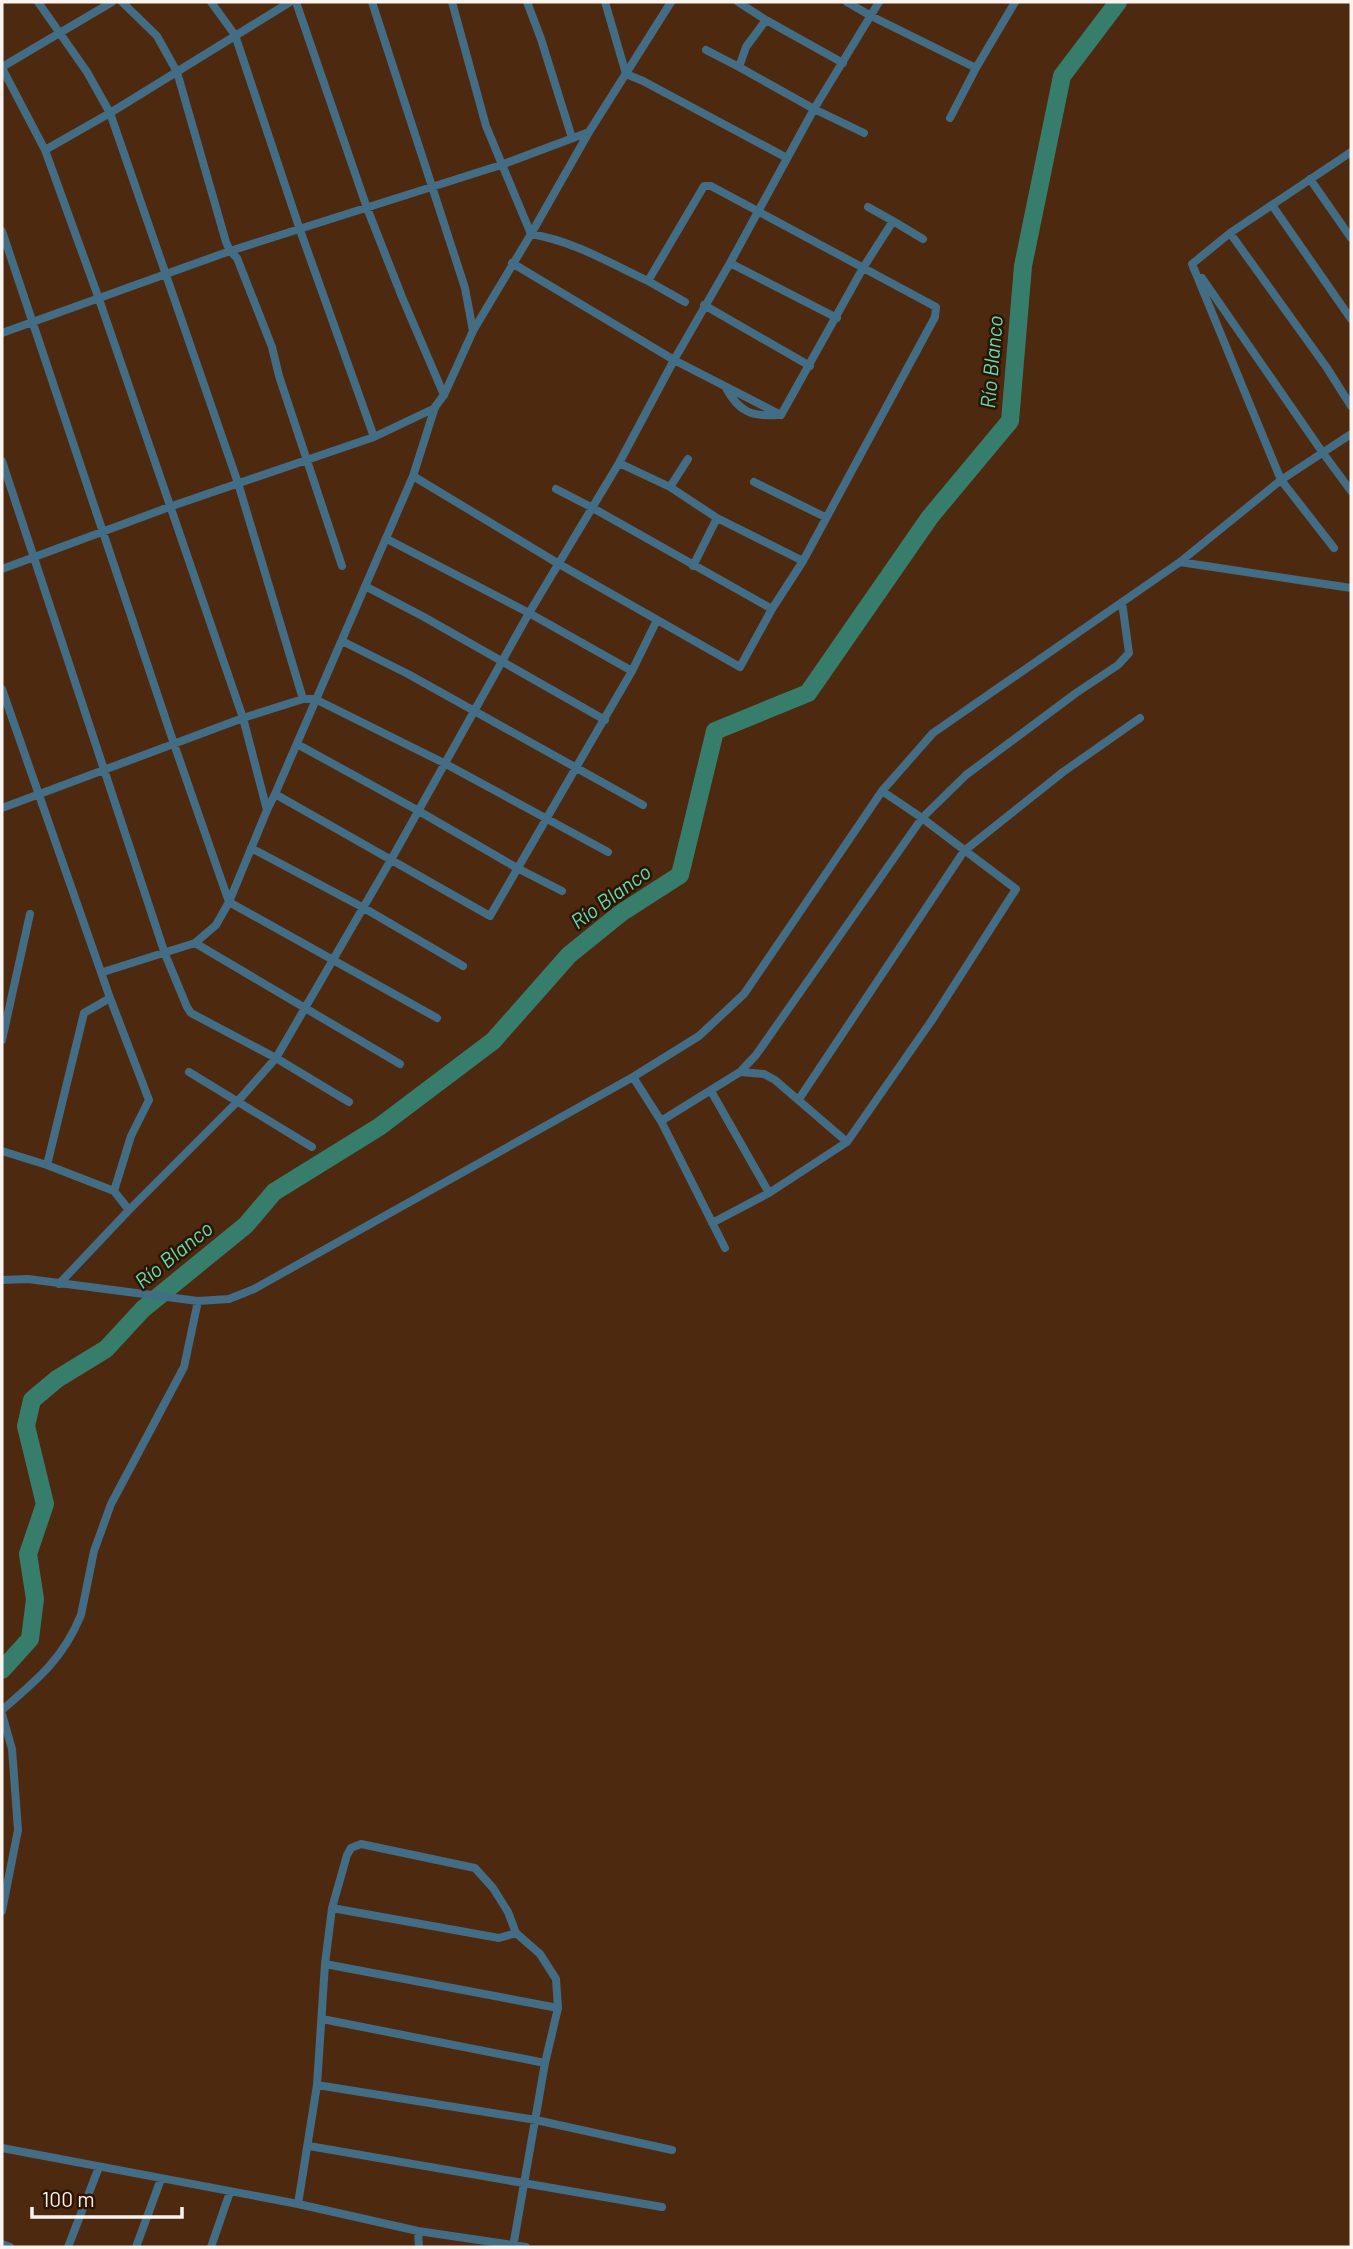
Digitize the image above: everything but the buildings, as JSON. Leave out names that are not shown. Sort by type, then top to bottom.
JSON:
[{"type":"street","points":[[38,2],[87,72],[110,113],[237,484],[303,699]]},
{"type":"street","points":[[112,2],[2,67],[45,150],[99,299],[243,718],[267,810]]},
{"type":"street","points":[[122,2],[157,36],[177,72],[230,251],[237,258],[272,347],[279,376],[342,566]]},
{"type":"street","points":[[211,2],[235,36],[300,230],[374,437]]},
{"type":"street","points":[[45,150],[290,2]]},
{"type":"street","points":[[296,2],[367,208],[444,395]]},
{"type":"street","points":[[372,2],[465,288],[473,331]]},
{"type":"street","points":[[452,2],[486,126],[531,234]]},
{"type":"street","points":[[527,2],[572,138]]},
{"type":"street","points":[[605,2],[626,74]]},
{"type":"street","points":[[103,972],[195,943],[216,925],[229,902],[315,699],[387,539],[413,476],[435,407],[444,395],[473,331],[512,264],[589,132],[671,2]]},
{"type":"street","points":[[738,2],[843,63]]},
{"type":"street","points":[[847,2],[976,68]]},
{"type":"street","points":[[60,1284],[129,1210],[238,1101],[276,1058],[364,908],[529,613],[619,463],[814,109],[879,2]]},
{"type":"street","points":[[950,118],[1015,2]]},
{"type":"street","points":[[739,67],[746,47],[766,20]]},
{"type":"street","points":[[706,50],[864,134]]},
{"type":"street","points":[[626,74],[787,159]]},
{"type":"street","points":[[2,333],[230,251],[501,165],[589,132]]},
{"type":"street","points":[[1192,264],[1230,233],[1351,154]]},
{"type":"street","points":[[1310,179],[1351,238]]},
{"type":"street","points":[[413,476],[559,564],[740,667],[803,561],[935,317],[936,307],[711,186],[704,186],[648,281]]},
{"type":"street","points":[[1272,205],[1351,319]]},
{"type":"street","points":[[868,207],[923,239]]},
{"type":"street","points":[[512,264],[674,360],[781,415],[863,268],[893,221]]},
{"type":"street","points":[[2,230],[229,902],[437,1018]]},
{"type":"street","points":[[1230,233],[1327,368],[1351,406]]},
{"type":"street","points":[[531,234],[577,247],[685,302]]},
{"type":"street","points":[[730,263],[837,318]]},
{"type":"street","points":[[1192,264],[1351,491]]},
{"type":"street","points":[[1192,264],[1282,480],[1334,548]]},
{"type":"street","points":[[468,304],[486,309]]},
{"type":"street","points":[[704,305],[810,366]]},
{"type":"street","points":[[2,569],[172,506],[374,437],[435,407]]},
{"type":"street","points":[[2,1280],[27,1279],[198,1301],[229,1299],[254,1289],[633,1077],[699,1036],[744,994],[882,791],[933,733],[1180,562],[1282,480],[1351,434]]},
{"type":"street","points":[[670,487],[688,459]]},
{"type":"street","points":[[2,461],[165,954],[187,1007],[191,1013],[276,1058],[349,1102]]},
{"type":"street","points":[[619,463],[670,487],[717,518],[803,561]]},
{"type":"street","points":[[754,482],[825,517]]},
{"type":"street","points":[[556,489],[772,610]]},
{"type":"street","points":[[693,566],[717,518]]},
{"type":"street","points":[[387,539],[529,613],[632,671]]},
{"type":"street","points":[[1180,562],[1351,588]]},
{"type":"street","points":[[365,586],[433,621],[605,720]]},
{"type":"street","points":[[661,1121],[740,1072],[756,1055],[922,818],[966,775],[1118,665],[1129,653],[1122,602]]},
{"type":"street","points":[[275,794],[490,916],[605,720],[657,620]]},
{"type":"street","points":[[342,641],[475,710],[643,805]]},
{"type":"street","points":[[2,689],[110,998],[149,1100],[131,1136],[114,1191]]},
{"type":"street","points":[[2,808],[243,718],[303,699],[315,699],[444,763],[608,852]]},
{"type":"street","points":[[799,1099],[964,851],[1063,772],[1140,718]]},
{"type":"street","points":[[297,744],[562,891]]},
{"type":"street","points":[[712,1223],[769,1194],[847,1142],[932,1020],[1016,889],[882,791]]},
{"type":"street","points":[[251,848],[364,908],[463,966]]},
{"type":"street","points":[[2,1040],[30,914]]},
{"type":"street","points":[[195,943],[400,1064]]},
{"type":"street","points":[[47,1165],[84,1013],[110,998]]},
{"type":"street","points":[[189,1072],[312,1147]]},
{"type":"street","points":[[740,1072],[764,1074],[775,1080],[847,1142]]},
{"type":"street","points":[[633,1077],[661,1121],[725,1248]]},
{"type":"street","points":[[710,1091],[769,1194]]},
{"type":"street","points":[[2,1152],[47,1165],[114,1191],[129,1210]]},
{"type":"street","points":[[2,1912],[18,1830],[12,1749],[2,1712],[46,1671],[60,1654],[78,1623],[94,1551],[111,1504],[184,1367],[198,1301]]},
{"type":"street","points":[[298,2204],[317,2085],[325,1964],[332,1908],[346,1855],[351,1848],[361,1844],[475,1868],[493,1888],[508,1912],[516,1933],[540,1954],[554,1975],[558,2008],[545,2063],[513,2246]]},
{"type":"street","points":[[332,1908],[499,1938],[516,1933]]},
{"type":"street","points":[[325,1964],[558,2008]]},
{"type":"street","points":[[322,2019],[545,2063]]},
{"type":"street","points":[[317,2085],[536,2120],[672,2150]]},
{"type":"street","points":[[309,2146],[662,2207]]},
{"type":"street","points":[[2,2148],[298,2204],[418,2231],[526,2247]]},
{"type":"street","points":[[68,2247],[99,2166]]},
{"type":"street","points":[[136,2247],[161,2179]]},
{"type":"street","points":[[211,2247],[230,2192]]},
{"type":"street","points":[[418,2231],[419,2247]]},
{"type":"street","points":[[2,2244],[10,2247]]},
{"type":"waterway","name":"Río Blanco","points":[[2,1670],[30,1639],[35,1599],[28,1554],[45,1504],[26,1426],[32,1400],[57,1379],[106,1349],[143,1309],[246,1225],[274,1192],[379,1127],[493,1041],[569,955],[621,913],[680,875],[715,731],[808,693],[930,517],[1010,421],[1023,266],[1062,76],[1118,2]]}]
